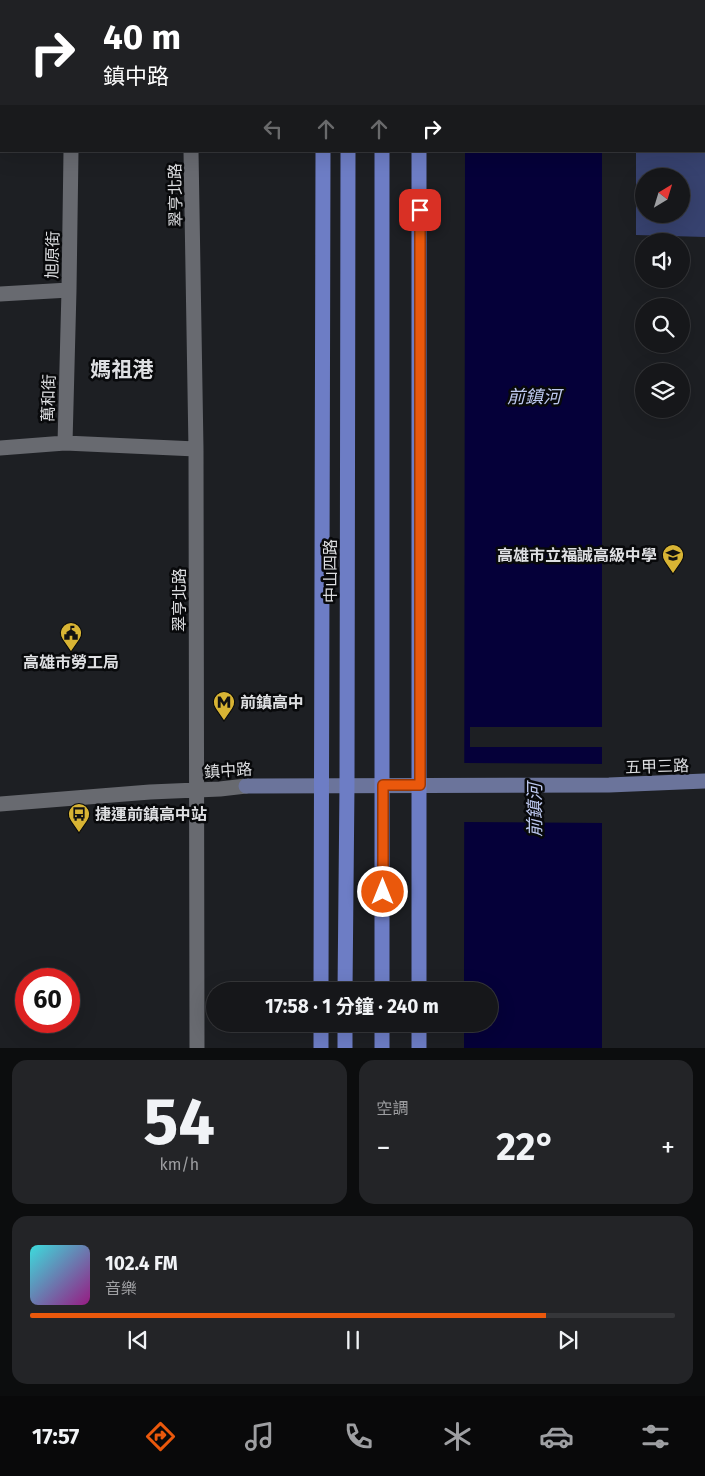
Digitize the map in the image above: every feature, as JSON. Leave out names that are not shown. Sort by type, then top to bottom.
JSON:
[{"type":"main road","name":"中山四路","points":[[321,982],[323,152]]},
{"type":"main road","name":"中山四路","points":[[345,982],[348,152]]},
{"type":"main road","points":[[382,152],[382,982]]},
{"type":"main road","points":[[419,152],[419,982]]},
{"type":"main road","name":"五甲三路","points":[[459,785],[609,785],[705,781]]},
{"type":"main road","name":"鎮中路","points":[[246,786],[459,785]]},
{"type":"main road","points":[[321,1032],[321,1048]]},
{"type":"main road","points":[[345,1032],[345,1048]]},
{"type":"main road","points":[[382,1032],[382,1048]]},
{"type":"main road","points":[[419,1032],[419,1048]]},
{"type":"street","name":"旭原街","points":[[0,294],[69,290],[71,152]]},
{"type":"street","name":"翠亨北路","points":[[191,152],[196,449],[196,1048]]},
{"type":"street","name":"萬和街","points":[[0,448],[65,443],[69,290]]},
{"type":"street","points":[[65,443],[196,449]]},
{"type":"street","name":"鎮中路","points":[[0,804],[246,786]]},
{"type":"shaded area","points":[[636,152],[705,152],[705,237],[690,237],[690,233],[636,233],[636,223],[690,223],[690,168],[636,168]]},
{"type":"water","name":"前鎮河","points":[[465,152],[602,152],[602,1048],[464,1048],[464,1032],[498,1032],[498,982],[464,982]]},
{"type":"pier","points":[[470,727],[605,727],[605,747],[470,747]]},
{"type":"pier","points":[[462,763],[605,764],[605,823],[462,822]]},
{"type":"place","name":"高雄市立福誠高級中學","points":[[673,574]]},
{"type":"place","name":"高雄市勞工局","points":[[71,652]]},
{"type":"place","name":"前鎮高中","points":[[224,721]]},
{"type":"place","name":"捷運前鎮高中站","points":[[79,833]]},
{"type":"district","name":"媽祖港","points":[[122,370]]},
{"type":"route","points":[[383,892],[383,785],[420,785],[420,210]]}]
